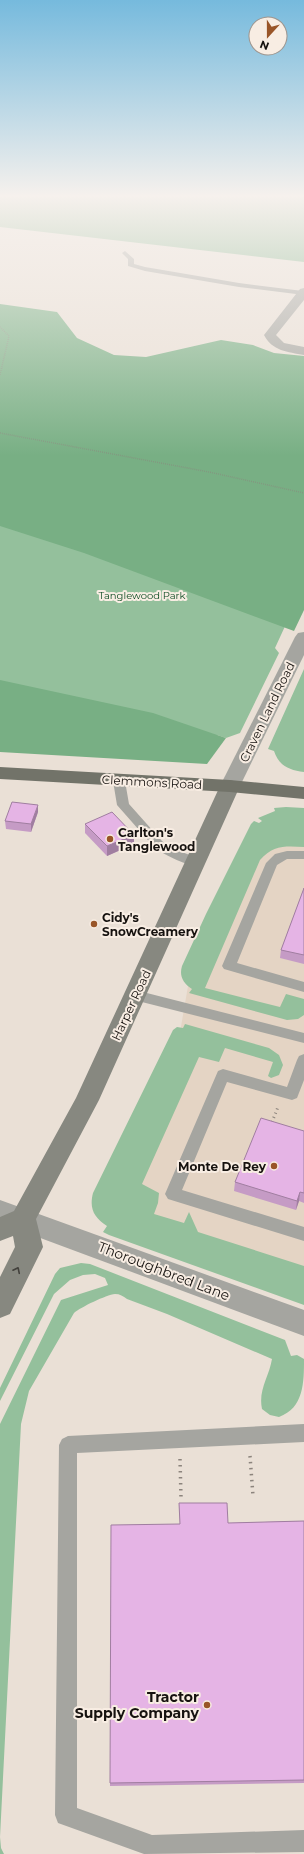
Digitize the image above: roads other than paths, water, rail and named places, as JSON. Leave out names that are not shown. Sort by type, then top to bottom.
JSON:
[{"type":"main road","name":"Clemmons Road","points":[[0,773],[119,781],[230,786],[304,793]]},
{"type":"main road","name":"Harper Road","points":[[8,1220],[87,1100],[230,786]]},
{"type":"main road","points":[[0,1305],[29,1247],[8,1220]]},
{"type":"street","points":[[303,292],[270,335],[272,340],[277,344],[286,348],[304,351]]},
{"type":"street","name":"Craven Land Road","points":[[230,786],[304,637]]},
{"type":"street","name":"Thoroughbred Lane","points":[[8,1220],[304,1323]]},
{"type":"lane","points":[[230,284],[303,292]]},
{"type":"lane","points":[[119,781],[123,805],[158,844],[165,850],[196,862]]},
{"type":"lane","points":[[304,855],[286,855],[276,858],[272,863],[229,966],[304,987]]},
{"type":"lane","points":[[135,995],[304,1038]]},
{"type":"lane","points":[[304,1060],[298,1096],[223,1074],[173,1194],[304,1234]]},
{"type":"lane","points":[[304,1433],[68,1445],[66,1816],[152,1846],[304,1841]]},
{"type":"place","name":"Carlton's Tanglewood","points":[[110,839]]},
{"type":"place","name":"Cidy's SnowCreamery","points":[[94,924]]},
{"type":"place","name":"Monte De Rey","points":[[274,1166]]},
{"type":"place","name":"Tractor Supply Company","points":[[207,1705]]},
{"type":"park label","name":"Tanglewood Park","points":[[142,595]]}]
